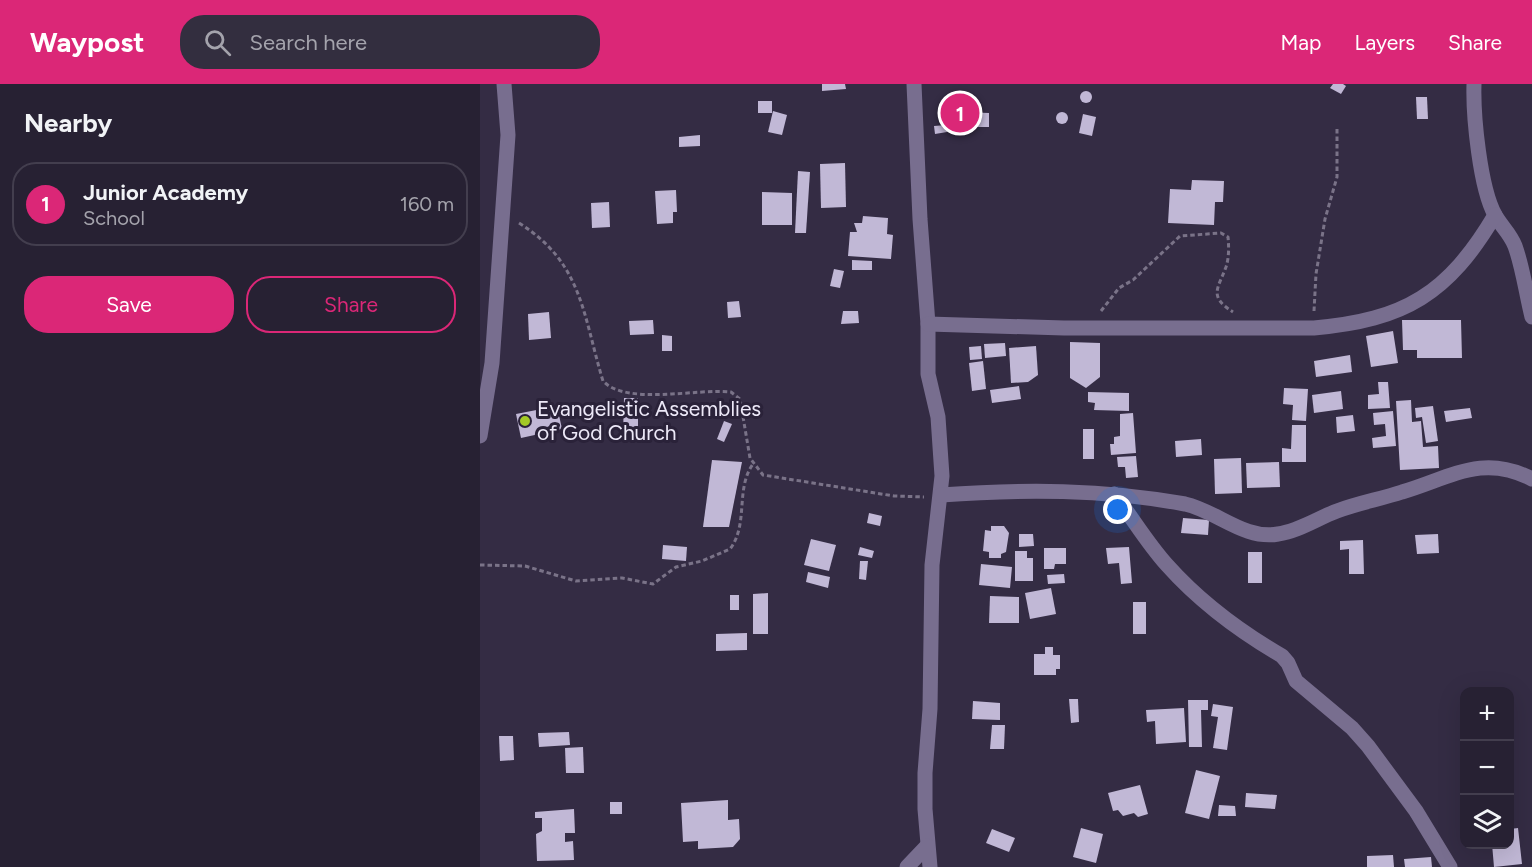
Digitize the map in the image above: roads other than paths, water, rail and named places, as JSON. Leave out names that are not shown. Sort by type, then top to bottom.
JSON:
[{"type":"street","points":[[480,436],[492,363],[508,135],[504,84]]},
{"type":"street","points":[[914,84],[920,219],[928,324],[928,374],[938,417],[942,476],[932,565],[930,709],[926,773],[927,846],[930,867]]},
{"type":"street","points":[[1474,84],[1475,124],[1495,215],[1515,245],[1532,317]]},
{"type":"street","points":[[928,324],[1064,328],[1314,328],[1352,324],[1381,317],[1426,296],[1440,286],[1471,252],[1495,215]]},
{"type":"street","points":[[941,495],[1028,490],[1114,494],[1196,507],[1244,530],[1272,535],[1286,532],[1337,511],[1471,469],[1503,467],[1532,479]]},
{"type":"street","points":[[1114,494],[1165,563],[1184,582],[1231,624],[1282,656],[1288,663],[1296,681],[1359,734],[1416,811],[1450,867]]},
{"type":"street","points":[[907,867],[927,846]]},
{"type":"place","name":"Junior Academy","points":[[960,113]]},
{"type":"place","name":"Evangelistic Assemblies of God Church","points":[[525,421]]}]
